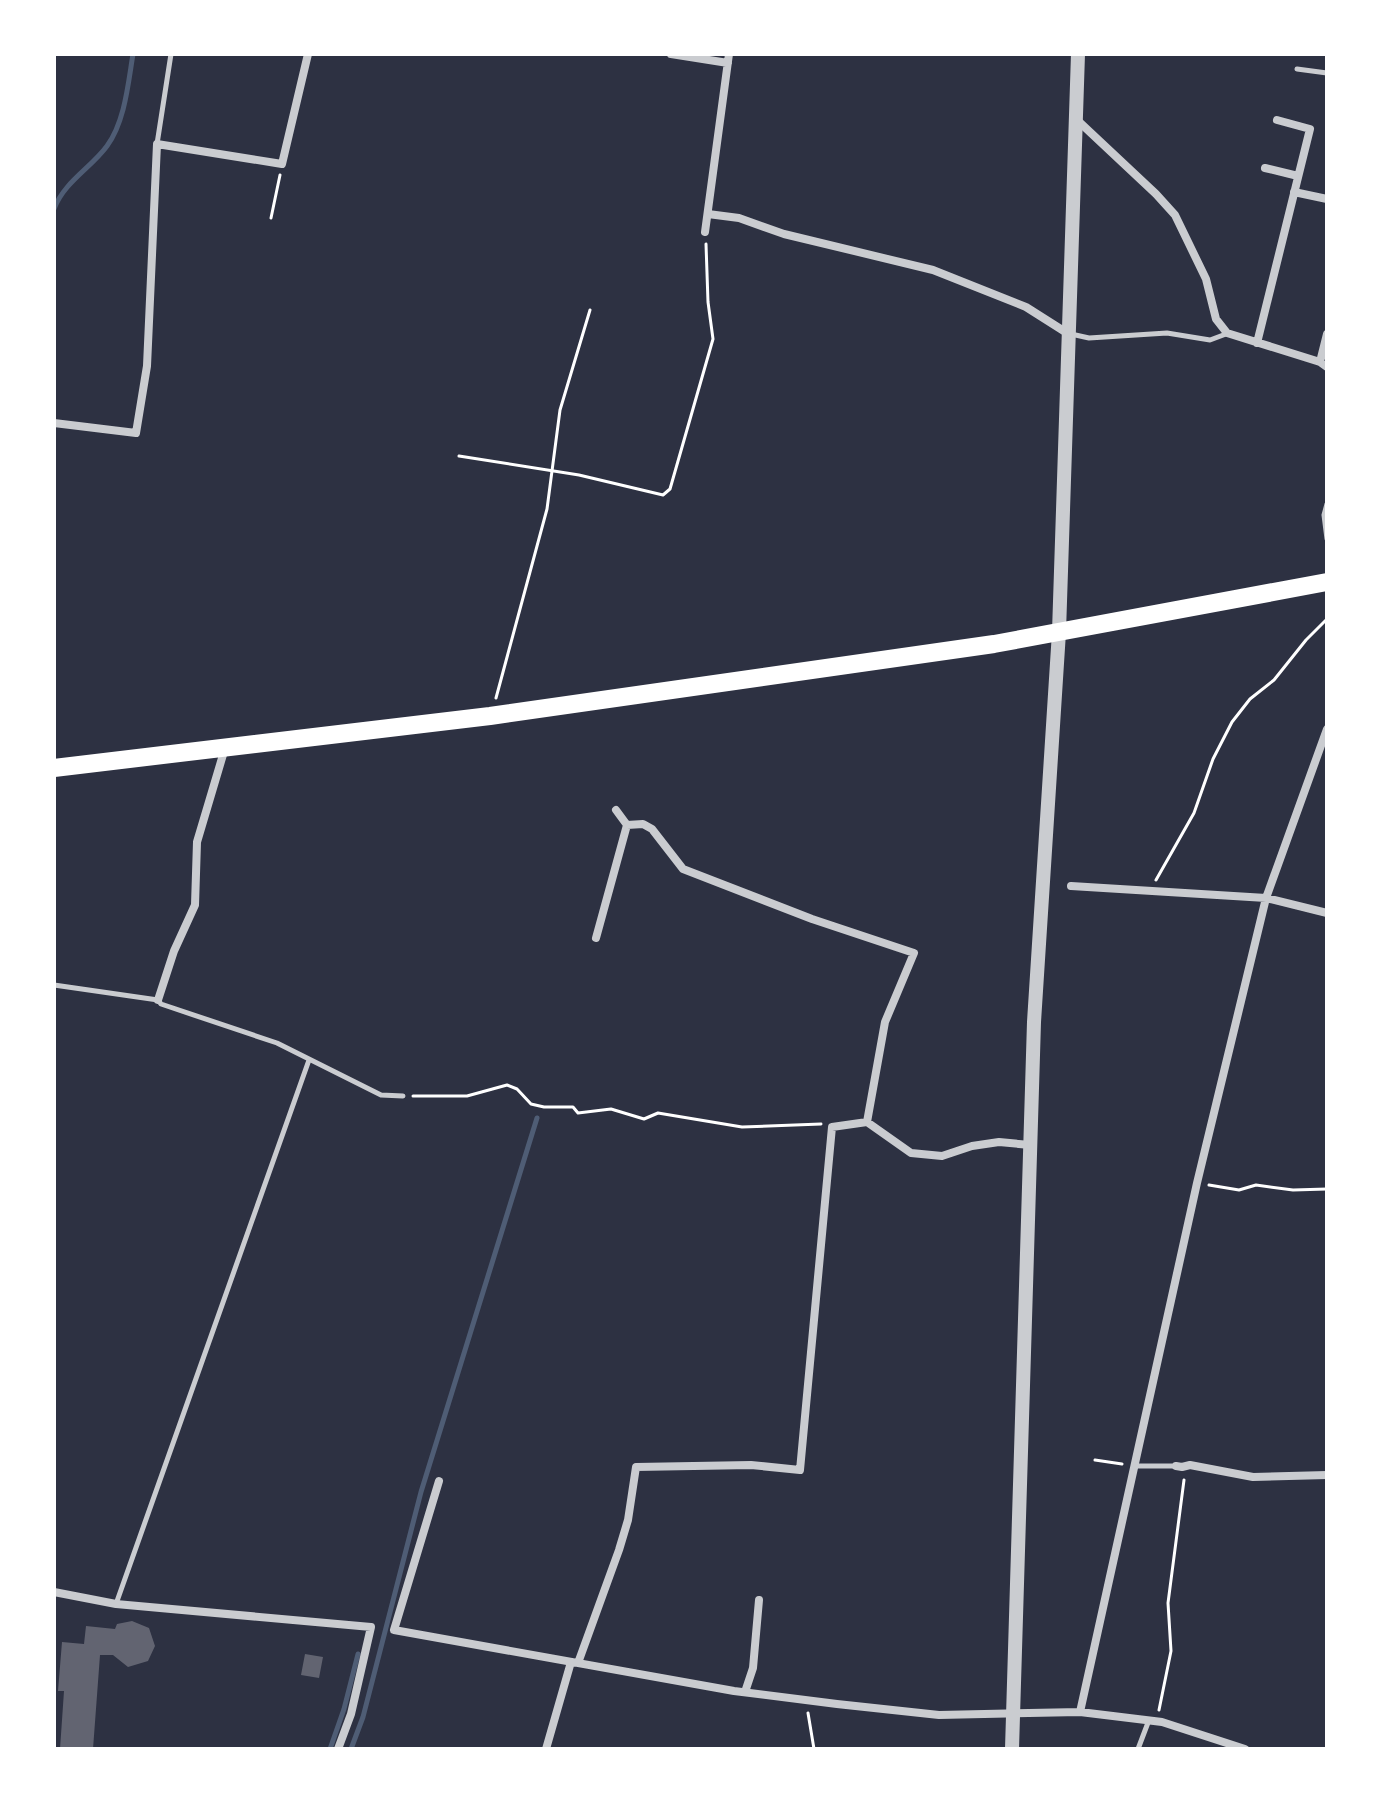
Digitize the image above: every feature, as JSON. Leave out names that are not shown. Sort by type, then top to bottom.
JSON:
[{"type":"main road","points":[[54,768],[490,716],[994,644],[1327,582]]},
{"type":"street","points":[[54,423],[136,433],[147,366],[157,144],[282,164],[308,54]]},
{"type":"street","points":[[671,54],[728,59],[705,232]]},
{"type":"street","points":[[1012,1749],[1030,1145],[1041,885],[1059,632],[1078,54]]},
{"type":"street","points":[[1075,118],[1175,215],[1206,279],[1216,319],[1227,333],[1324,365],[1327,334]]},
{"type":"street","points":[[1257,343],[1310,129],[1277,120]]},
{"type":"street","points":[[1265,168],[1298,176]]},
{"type":"street","points":[[1294,192],[1327,199]]},
{"type":"street","points":[[708,214],[739,218],[784,234],[933,270],[1026,307],[1067,333]]},
{"type":"street","points":[[1080,1712],[1197,1183],[1266,898],[1327,729]]},
{"type":"street","points":[[158,1000],[174,951],[195,905],[197,842],[225,747]]},
{"type":"street","points":[[616,810],[627,825]]},
{"type":"street","points":[[627,825],[643,824],[652,829],[683,869],[812,919],[914,953],[885,1022],[867,1122]]},
{"type":"street","points":[[596,938],[627,825]]},
{"type":"street","points":[[1071,886],[1266,898],[1327,913]]},
{"type":"street","points":[[546,1749],[575,1662],[624,1535],[636,1467],[751,1465],[800,1470],[832,1127],[867,1122],[911,1153],[942,1156],[972,1146],[999,1142],[1030,1145]]},
{"type":"street","points":[[1176,1466],[1253,1477],[1327,1475]]},
{"type":"street","points":[[439,1481],[394,1630],[806,1700],[939,1715],[1080,1712],[1153,1721],[1245,1749]]},
{"type":"street","points":[[54,1592],[116,1604],[371,1627],[351,1714],[338,1749]]},
{"type":"street","points":[[745,1692],[753,1668],[759,1600]]},
{"type":"lane","points":[[157,144],[171,54]]},
{"type":"lane","points":[[1297,69],[1327,73]]},
{"type":"lane","points":[[1067,333],[1089,338],[1167,333],[1210,340],[1227,333]]},
{"type":"lane","points":[[1327,504],[1324,515],[1327,539]]},
{"type":"lane","points":[[54,985],[158,1000],[161,1004],[277,1043],[381,1095],[403,1096]]},
{"type":"lane","points":[[116,1604],[309,1060]]},
{"type":"lane","points":[[1134,1466],[1176,1466]]},
{"type":"lane","points":[[1138,1749],[1153,1721]]},
{"type":"path","points":[[271,218],[282,164]]},
{"type":"path","points":[[459,456],[663,495],[670,489],[713,339],[705,232]]},
{"type":"path","points":[[490,716],[547,509],[560,410],[590,310]]},
{"type":"path","points":[[1150,891],[1194,813],[1213,759],[1232,722],[1327,619]]},
{"type":"path","points":[[403,1096],[467,1096],[507,1085],[517,1089],[531,1104],[573,1107],[578,1113],[611,1109],[644,1119],[658,1113],[742,1127],[821,1124],[832,1127]]},
{"type":"path","points":[[1197,1183],[1239,1190],[1256,1185],[1293,1190],[1327,1189]]},
{"type":"path","points":[[1095,1460],[1134,1466]]},
{"type":"path","points":[[1153,1721],[1171,1651],[1168,1603],[1186,1466]]},
{"type":"path","points":[[806,1700],[814,1749]]},
{"type":"building","points":[[132,1621],[149,1628],[155,1646],[148,1661],[128,1667],[113,1655],[100,1655],[93,1749],[60,1749],[64,1691],[58,1691],[62,1642],[84,1644],[86,1626],[115,1629],[117,1624]]},
{"type":"building","points":[[305,1654],[323,1657],[319,1678],[301,1675]]},
{"type":"waterway","points":[[54,209],[64,191],[101,154],[113,136],[125,102],[133,54]]},
{"type":"waterway","points":[[351,1749],[363,1717],[421,1492],[537,1118]]},
{"type":"waterway","points":[[330,1749],[358,1654]]}]
